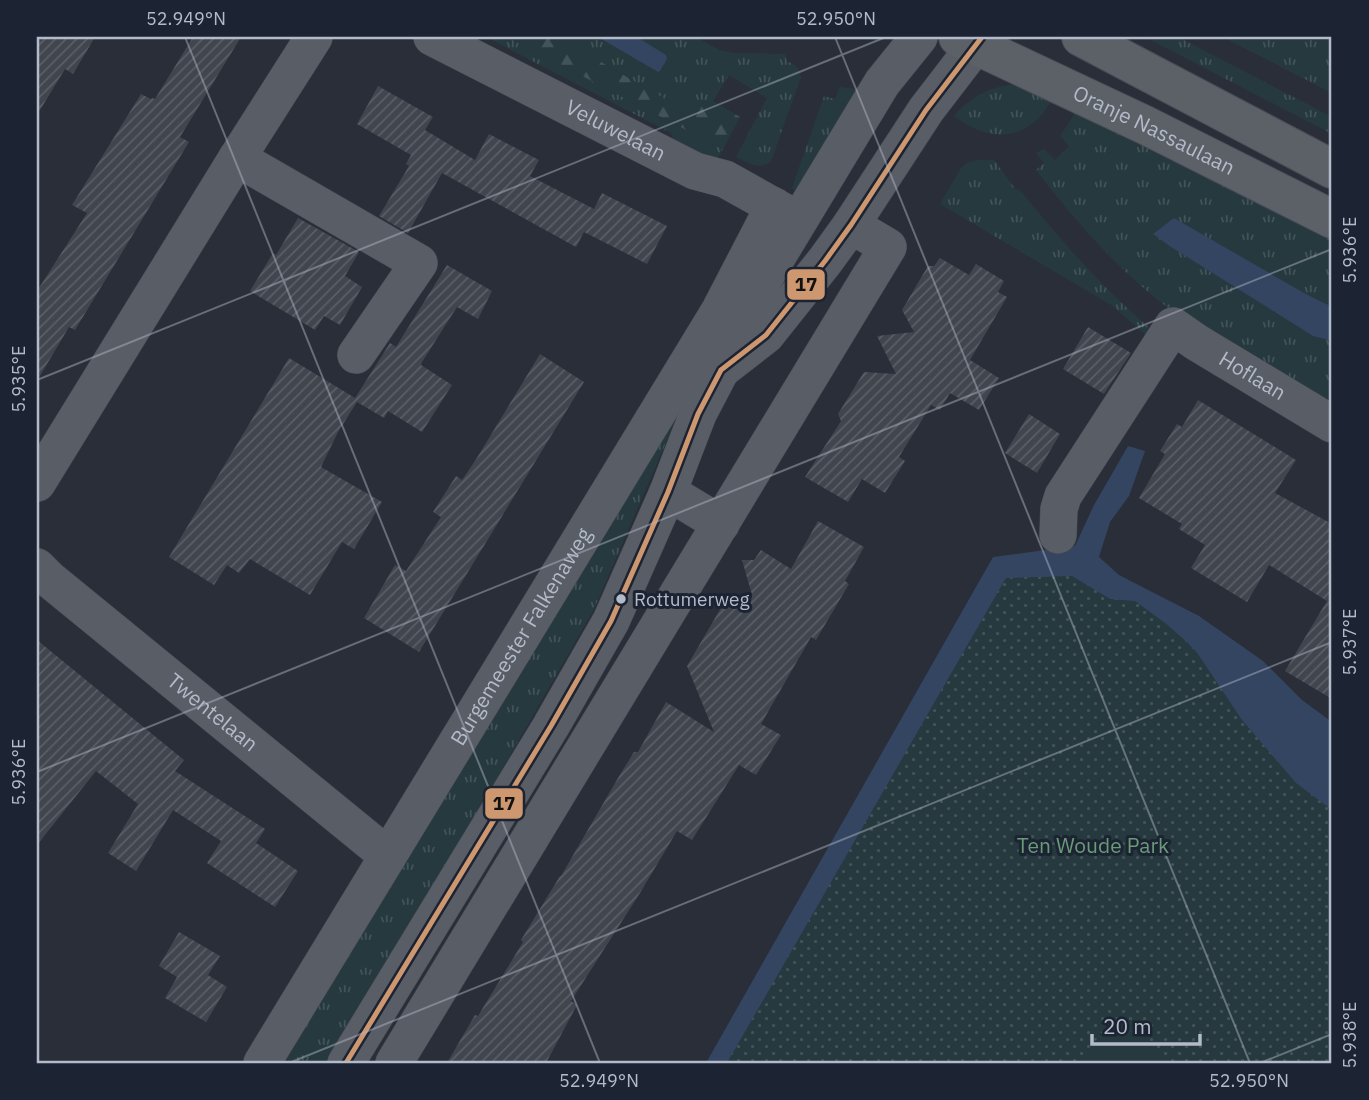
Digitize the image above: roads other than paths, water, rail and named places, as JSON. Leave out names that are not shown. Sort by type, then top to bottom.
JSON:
[{"type":"main road","points":[[1082,37],[1332,169]]},
{"type":"main road","name":"Oranje Nassaulaan","points":[[972,39],[1332,219]]},
{"type":"street","points":[[37,483],[314,37]]},
{"type":"street","name":"Veluwelaan","points":[[432,37],[695,172],[725,178],[787,214]]},
{"type":"street","name":"Burgemeester Falkenaweg","points":[[262,1063],[720,310],[882,83],[919,37]]},
{"type":"street","name":"Burgemeester Falkenaweg","points":[[721,370],[766,335],[851,225],[972,39]]},
{"type":"street","points":[[237,158],[419,263],[356,355]]},
{"type":"street","name":"Burgemeester Falkenaweg","points":[[346,1063],[551,726],[611,621],[668,492],[698,414],[721,370],[739,320],[787,214]]},
{"type":"street","points":[[394,1063],[888,247],[851,225]]},
{"type":"street","name":"Hoflaan","points":[[1058,535],[1059,509],[1063,496],[1173,326],[1332,424]]},
{"type":"street","points":[[668,492],[721,524]]},
{"type":"street","name":"Twentelaan","points":[[37,566],[49,579],[388,856]]},
{"type":"water","points":[[598,37],[637,37],[666,55],[667,59],[658,72]]},
{"type":"water","points":[[1174,218],[1332,307],[1332,341],[1313,336],[1153,234]]},
{"type":"water","points":[[1128,446],[1145,451],[1129,496],[1110,522],[1099,557],[1119,575],[1199,616],[1263,661],[1302,700],[1332,722],[1332,810],[1296,783],[1242,720],[1187,642],[1135,601],[1110,599],[1072,576],[1006,578],[727,1063],[706,1063],[993,557],[1075,546],[1094,505]]},
{"type":"place","name":"Rottumerweg","points":[[621,599]]},
{"type":"park label","name":"Ten Woude Park","points":[[1093,846]]}]
